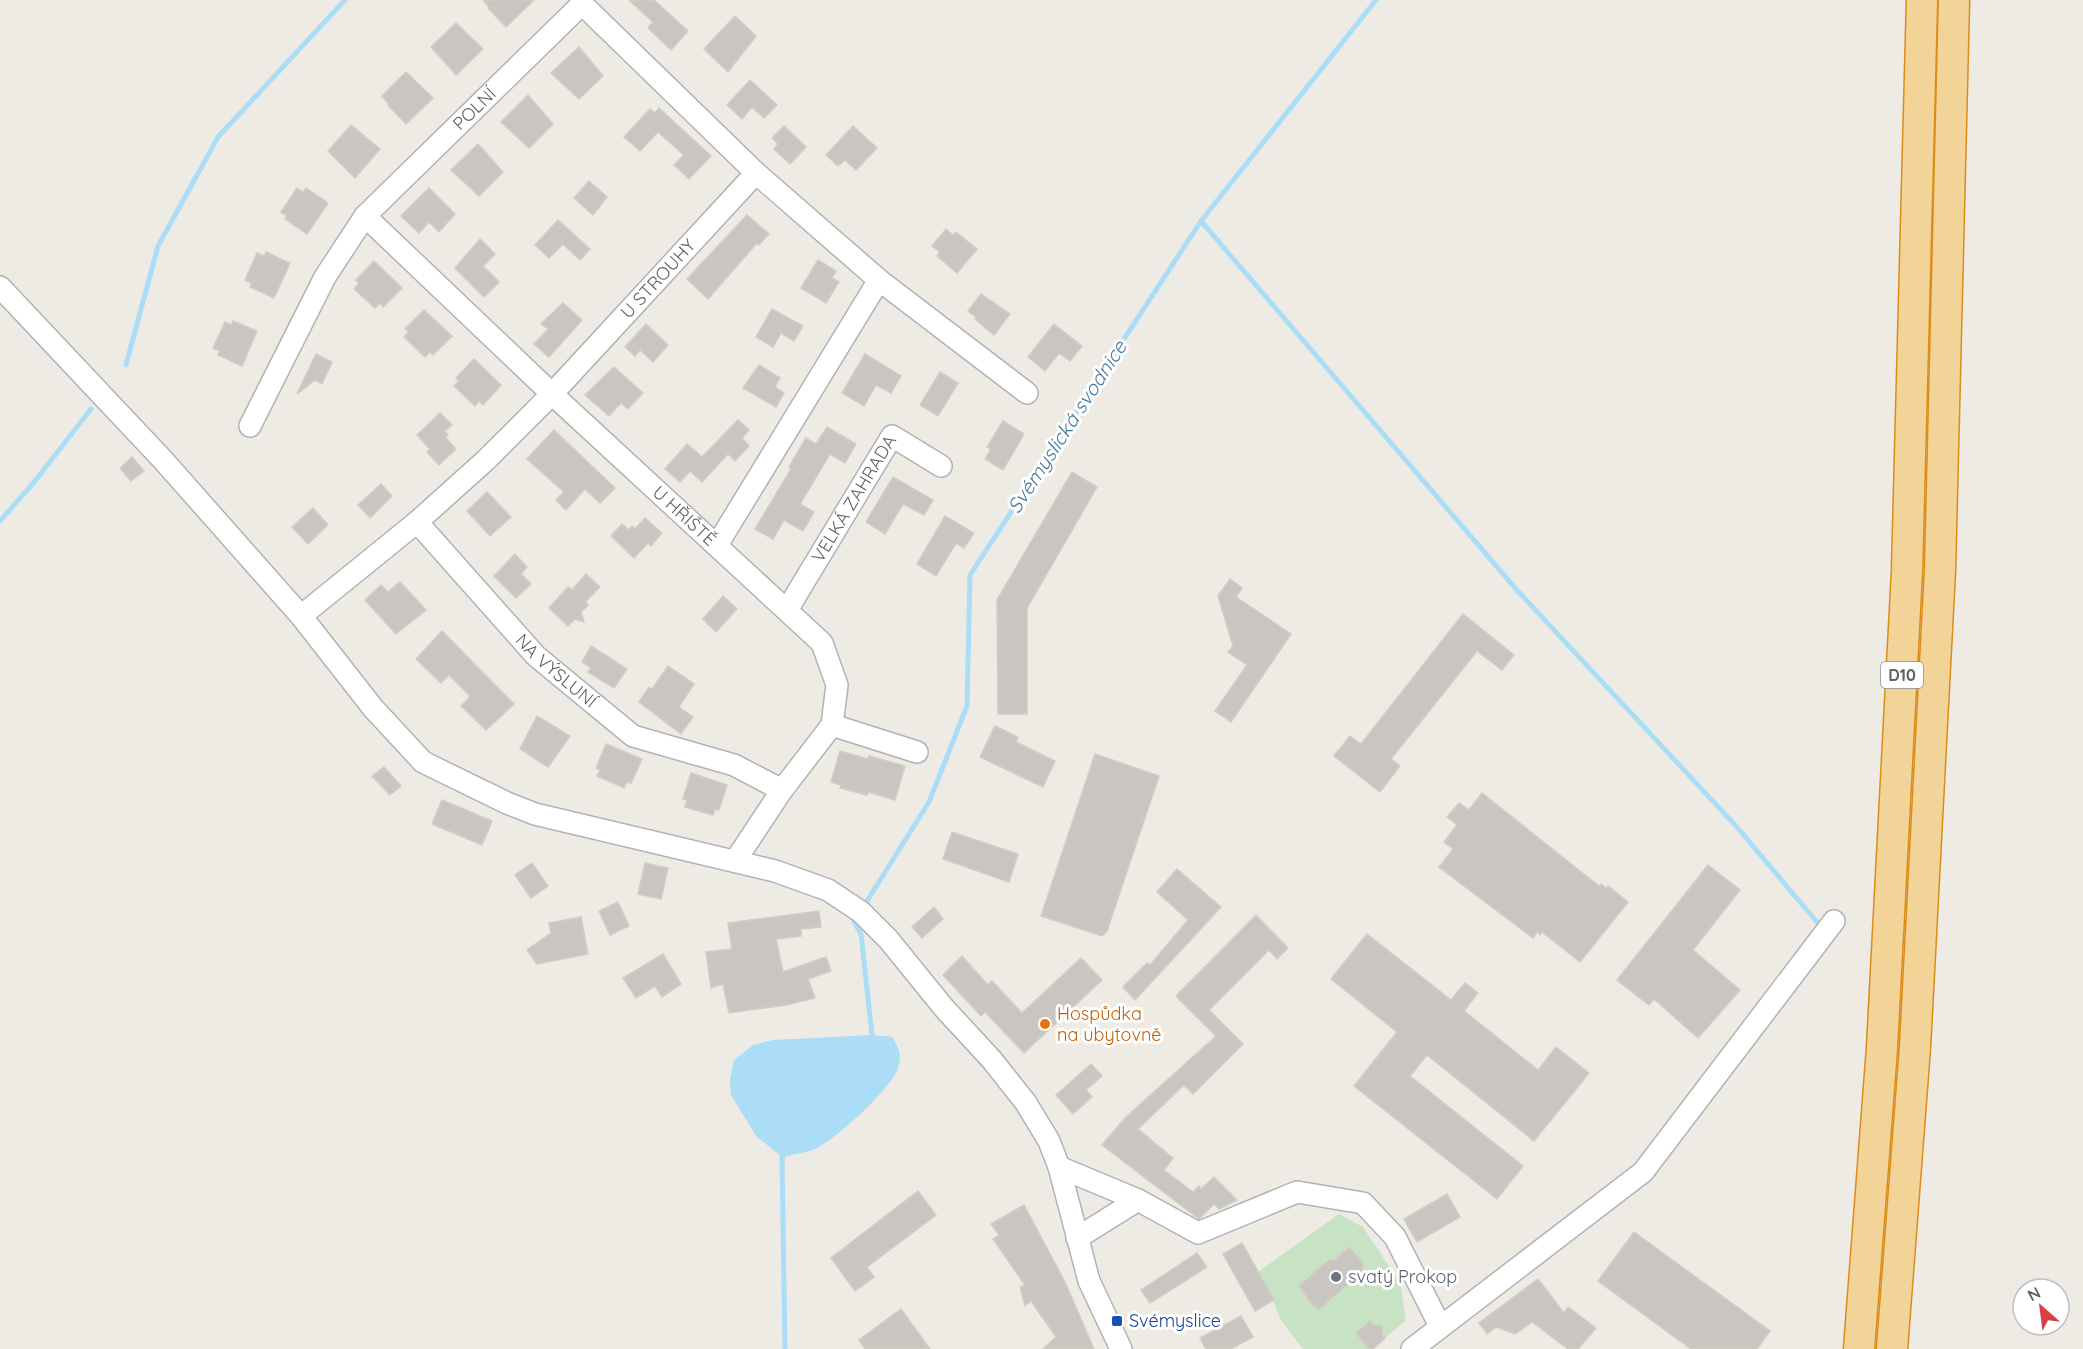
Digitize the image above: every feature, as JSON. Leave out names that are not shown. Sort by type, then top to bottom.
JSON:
[{"type":"highway","name":"D10","points":[[1859,1349],[1882,1048],[1907,571],[1922,0]]},
{"type":"highway","name":"D10","points":[[1893,1349],[1915,1047],[1940,570],[1954,0]]},
{"type":"street","name":"POLNÍ","points":[[250,426],[325,277],[365,216],[582,4],[756,173]]},
{"type":"street","points":[[756,173],[879,280],[1027,393]]},
{"type":"street","name":"U STROUHY","points":[[301,616],[417,522],[486,460],[552,394],[756,173]]},
{"type":"street","name":"U HŘIŠTĚ","points":[[365,216],[552,394],[822,644],[837,685],[832,725]]},
{"type":"street","points":[[717,545],[879,280]]},
{"type":"street","points":[[0,287],[162,460],[301,616],[373,708],[423,762],[507,803],[535,814],[774,871],[828,890],[861,912],[888,939],[1026,1103],[1049,1141],[1059,1167],[1077,1238],[1096,1298],[1121,1349]]},
{"type":"street","name":"VELKÁ ZAHRADA","points":[[787,610],[892,436],[941,466]]},
{"type":"street","name":"NA VÝSLUNÍ","points":[[417,522],[536,656],[633,736],[734,765],[782,790]]},
{"type":"street","points":[[735,861],[782,790],[832,725],[917,752]]},
{"type":"street","points":[[1412,1349],[1643,1172],[1834,921]]},
{"type":"street","points":[[1059,1167],[1138,1200],[1198,1233],[1297,1192],[1363,1203],[1395,1237],[1440,1326]]},
{"type":"street","points":[[1077,1238],[1138,1200]]},
{"type":"green space","points":[[1339,1214],[1363,1227],[1400,1283],[1406,1320],[1385,1338],[1380,1332],[1382,1331],[1381,1326],[1369,1349],[1303,1349],[1282,1322],[1274,1300],[1258,1272]],"holes":[[[1348,1248],[1363,1263],[1360,1268],[1365,1275],[1354,1285],[1348,1284],[1320,1309],[1305,1297],[1300,1286],[1328,1261],[1334,1261]]]},
{"type":"water","points":[[872,1035],[892,1037],[900,1060],[886,1088],[851,1123],[819,1147],[782,1157],[756,1136],[731,1095],[730,1081],[734,1060],[753,1045],[773,1040]]},
{"type":"building","points":[[483,0],[534,0],[506,27]]},
{"type":"building","points":[[629,0],[654,0],[688,31],[671,50],[648,28],[653,22]]},
{"type":"building","points":[[735,16],[756,36],[728,72],[704,49]]},
{"type":"building","points":[[456,23],[483,49],[456,75],[431,47]]},
{"type":"building","points":[[579,47],[603,76],[579,99],[551,73]]},
{"type":"building","points":[[406,72],[433,98],[406,124],[382,96]]},
{"type":"building","points":[[750,80],[777,105],[764,118],[752,107],[742,119],[727,105]]},
{"type":"building","points":[[528,95],[553,124],[529,148],[501,122]]},
{"type":"building","points":[[659,108],[711,156],[689,179],[674,165],[684,155],[658,132],[640,151],[624,137],[650,109],[655,113]]},
{"type":"building","points":[[351,125],[380,149],[355,178],[328,151]]},
{"type":"building","points":[[784,126],[806,147],[790,164],[774,149],[778,144],[772,138]]},
{"type":"building","points":[[853,126],[877,148],[856,170],[845,160],[838,166],[826,155]]},
{"type":"building","points":[[478,144],[503,172],[479,196],[451,170]]},
{"type":"building","points":[[589,181],[607,197],[593,215],[574,198]]},
{"type":"building","points":[[297,188],[303,192],[306,188],[328,203],[307,234],[285,219],[287,216],[281,212]]},
{"type":"building","points":[[429,188],[455,214],[439,232],[429,222],[419,233],[401,216]]},
{"type":"building","points":[[747,215],[769,234],[759,245],[757,243],[708,299],[687,279]]},
{"type":"building","points":[[558,220],[590,249],[580,260],[563,244],[549,258],[535,245]]},
{"type":"building","points":[[946,229],[953,235],[956,232],[977,249],[957,273],[937,256],[940,252],[932,246]]},
{"type":"building","points":[[480,239],[495,254],[483,266],[499,282],[484,297],[455,268]]},
{"type":"building","points":[[266,252],[290,263],[274,298],[250,287],[252,283],[245,280],[257,253],[264,256]]},
{"type":"building","points":[[818,260],[836,271],[832,278],[839,282],[826,303],[801,288]]},
{"type":"building","points":[[374,261],[402,288],[383,307],[380,303],[375,308],[354,289],[359,283],[356,280]]},
{"type":"building","points":[[981,294],[1010,314],[994,335],[968,311]]},
{"type":"building","points":[[563,303],[582,320],[549,357],[534,344],[548,329],[541,324]]},
{"type":"building","points":[[772,309],[803,326],[794,341],[781,333],[773,347],[756,337]]},
{"type":"building","points":[[424,310],[452,336],[433,355],[430,352],[425,357],[404,337],[409,332],[405,329]]},
{"type":"building","points":[[233,321],[257,331],[242,366],[218,355],[220,351],[213,348],[225,322],[231,325]]},
{"type":"building","points":[[646,324],[668,345],[653,362],[640,350],[635,356],[625,347]]},
{"type":"building","points":[[1054,324],[1082,346],[1070,361],[1059,353],[1045,371],[1028,357]]},
{"type":"building","points":[[316,354],[332,362],[322,384],[315,380],[297,394]]},
{"type":"building","points":[[865,354],[901,376],[891,393],[876,385],[864,406],[842,393]]},
{"type":"building","points":[[474,359],[501,385],[483,405],[479,401],[475,406],[454,386],[459,381],[456,378]]},
{"type":"building","points":[[759,365],[780,378],[775,387],[784,393],[776,407],[743,388]]},
{"type":"building","points":[[614,367],[643,393],[628,409],[621,403],[609,416],[585,395]]},
{"type":"building","points":[[940,372],[958,383],[938,416],[920,405]]},
{"type":"building","points":[[440,413],[452,425],[445,431],[448,435],[445,437],[456,449],[439,465],[427,452],[430,449],[417,435]]},
{"type":"building","points":[[738,420],[749,430],[742,438],[749,446],[735,461],[728,454],[702,482],[690,471],[680,482],[665,469],[687,444],[702,457]]},
{"type":"building","points":[[1003,421],[1024,434],[1003,470],[985,459],[991,449],[987,447]]},
{"type":"building","points":[[827,427],[856,444],[845,463],[830,454],[800,504],[814,512],[803,531],[784,520],[773,539],[755,529],[791,469],[789,467],[806,438],[816,444]]},
{"type":"building","points":[[554,430],[615,488],[600,503],[585,489],[566,510],[556,500],[564,492],[527,459]]},
{"type":"building","points":[[132,457],[144,471],[131,481],[120,468]]},
{"type":"building","points":[[1072,472],[1097,487],[1027,608],[1027,714],[998,714],[997,600]]},
{"type":"building","points":[[893,477],[933,500],[924,515],[903,504],[885,534],[866,522]]},
{"type":"building","points":[[381,484],[392,496],[370,518],[358,505]]},
{"type":"building","points":[[487,492],[511,517],[490,536],[467,511]]},
{"type":"building","points":[[313,508],[328,525],[308,544],[292,527]]},
{"type":"building","points":[[945,516],[974,533],[964,548],[956,543],[936,576],[917,564]]},
{"type":"building","points":[[645,518],[662,533],[651,546],[648,543],[634,558],[611,536],[622,524],[629,530],[632,526],[635,529]]},
{"type":"building","points":[[515,554],[527,567],[521,574],[531,584],[516,598],[494,576]]},
{"type":"building","points":[[586,574],[600,587],[585,602],[588,605],[581,612],[584,622],[575,619],[568,626],[549,608],[568,587],[572,590]]},
{"type":"building","points":[[1230,579],[1242,588],[1236,597],[1291,634],[1231,722],[1215,711],[1247,665],[1228,652],[1233,646],[1218,596]]},
{"type":"building","points":[[400,582],[426,610],[396,634],[365,600],[381,585],[388,592]]},
{"type":"building","points":[[723,596],[737,609],[716,632],[703,619]]},
{"type":"building","points":[[1463,614],[1514,655],[1502,670],[1477,651],[1391,759],[1400,766],[1380,792],[1334,756],[1350,736],[1361,744]]},
{"type":"building","points":[[442,631],[514,704],[486,730],[461,706],[469,695],[449,675],[441,683],[416,659]]},
{"type":"building","points":[[591,646],[627,669],[614,688],[588,672],[591,668],[582,662]]},
{"type":"building","points":[[668,666],[694,684],[679,707],[693,717],[681,734],[639,702],[649,687],[652,689]]},
{"type":"building","points":[[537,716],[570,736],[548,767],[520,749]]},
{"type":"building","points":[[995,726],[1018,737],[1016,742],[1055,761],[1043,787],[980,757]]},
{"type":"building","points":[[606,744],[642,759],[631,783],[627,782],[624,788],[597,776],[600,770],[596,768]]},
{"type":"building","points":[[840,751],[905,766],[895,800],[868,792],[867,795],[840,788],[841,785],[831,782]]},
{"type":"building","points":[[1095,754],[1159,776],[1107,931],[1102,936],[1041,916]]},
{"type":"building","points":[[384,767],[401,786],[390,795],[372,776]]},
{"type":"building","points":[[691,773],[727,785],[719,810],[715,809],[713,815],[685,807],[687,800],[683,799]]},
{"type":"building","points":[[1482,793],[1599,886],[1601,884],[1606,888],[1608,886],[1628,902],[1580,962],[1542,932],[1540,935],[1537,932],[1533,938],[1439,867],[1453,849],[1444,842],[1457,825],[1447,817],[1459,803],[1469,810]]},
{"type":"building","points":[[442,800],[492,821],[482,845],[432,824]]},
{"type":"building","points":[[952,832],[1018,854],[1009,882],[943,859]]},
{"type":"building","points":[[532,863],[548,886],[531,898],[515,875]]},
{"type":"building","points":[[645,863],[668,868],[661,899],[638,894]]},
{"type":"building","points":[[1708,865],[1740,890],[1693,950],[1740,990],[1698,1038],[1654,999],[1649,1005],[1617,980]]},
{"type":"building","points":[[1177,869],[1221,907],[1135,1000],[1123,987],[1147,963],[1150,965],[1188,920],[1157,892]]},
{"type":"building","points":[[618,902],[629,926],[610,935],[599,911]]},
{"type":"building","points":[[934,907],[943,919],[922,938],[912,927]]},
{"type":"building","points":[[819,911],[821,927],[801,929],[801,936],[776,939],[783,972],[826,957],[831,971],[808,979],[815,998],[786,1005],[729,1013],[723,984],[711,988],[706,952],[732,949],[728,923]]},
{"type":"building","points":[[1256,915],[1288,948],[1277,959],[1269,950],[1209,1010],[1243,1044],[1193,1094],[1184,1085],[1138,1129],[1173,1158],[1164,1170],[1193,1192],[1199,1186],[1201,1189],[1214,1177],[1237,1200],[1219,1209],[1214,1204],[1199,1219],[1102,1145],[1125,1118],[1216,1036],[1176,996]]},
{"type":"building","points":[[581,917],[588,954],[537,964],[527,950],[551,933],[549,923]]},
{"type":"building","points":[[1367,934],[1451,1000],[1465,983],[1478,993],[1464,1011],[1538,1070],[1556,1047],[1589,1073],[1534,1141],[1427,1055],[1410,1076],[1523,1166],[1497,1199],[1354,1086],[1397,1032],[1331,979]]},
{"type":"building","points":[[663,954],[681,984],[662,997],[655,986],[636,998],[623,978]]},
{"type":"building","points":[[962,956],[988,985],[992,981],[1022,1013],[1081,958],[1102,980],[1024,1053],[985,1012],[981,1016],[943,975]]},
{"type":"building","points":[[1091,1064],[1102,1076],[1086,1090],[1092,1097],[1073,1114],[1056,1095]]},
{"type":"building","points":[[918,1191],[936,1215],[867,1267],[874,1277],[855,1291],[831,1258]]},
{"type":"building","points":[[1447,1194],[1460,1217],[1417,1242],[1404,1219]]},
{"type":"building","points":[[1024,1205],[1065,1282],[1094,1349],[1043,1349],[1056,1337],[1031,1301],[1025,1306],[1020,1287],[1025,1285],[993,1239],[999,1235],[991,1224]]},
{"type":"building","points":[[1634,1232],[1770,1331],[1757,1349],[1691,1349],[1598,1281]]},
{"type":"building","points":[[1242,1243],[1274,1300],[1255,1311],[1223,1254]]},
{"type":"building","name":"svatý Prokop","points":[[1349,1247],[1363,1263],[1362,1271],[1366,1275],[1354,1285],[1348,1284],[1319,1309],[1312,1305],[1299,1286],[1328,1261],[1335,1260]]},
{"type":"building","points":[[1197,1253],[1207,1267],[1150,1303],[1141,1290]]},
{"type":"building","points":[[1538,1279],[1564,1313],[1568,1307],[1596,1328],[1578,1349],[1568,1349],[1532,1322],[1515,1334],[1496,1327],[1487,1334],[1479,1323]]},
{"type":"building","points":[[901,1309],[930,1349],[865,1349],[859,1340]]},
{"type":"building","points":[[1241,1316],[1253,1337],[1231,1349],[1206,1349],[1200,1338]]},
{"type":"building","points":[[1370,1321],[1374,1325],[1382,1326],[1382,1335],[1385,1338],[1373,1349],[1369,1349],[1356,1333]]},
{"type":"waterway","name":"Svémyslická svodnice","points":[[126,365],[158,246],[218,137],[345,0]]},
{"type":"waterway","name":"Svémyslická svodnice","points":[[867,901],[929,802],[967,706],[970,575],[1201,221],[1376,0]]},
{"type":"waterway","points":[[1201,221],[1516,589],[1736,826],[1822,928]]},
{"type":"waterway","name":"Svémyslická svodnice","points":[[0,521],[35,481],[91,409]]},
{"type":"waterway","name":"Svémyslická svodnice","points":[[854,922],[861,934],[872,1035],[868,1039]]},
{"type":"waterway","name":"Svémyslická svodnice","points":[[785,1154],[782,1157],[785,1349]]},
{"type":"place","name":"Hospůdka na ubytovně","points":[[1045,1024]]},
{"type":"place","name":"svatý Prokop","points":[[1336,1277]]},
{"type":"place","name":"Svémyslice","points":[[1117,1321]]}]
